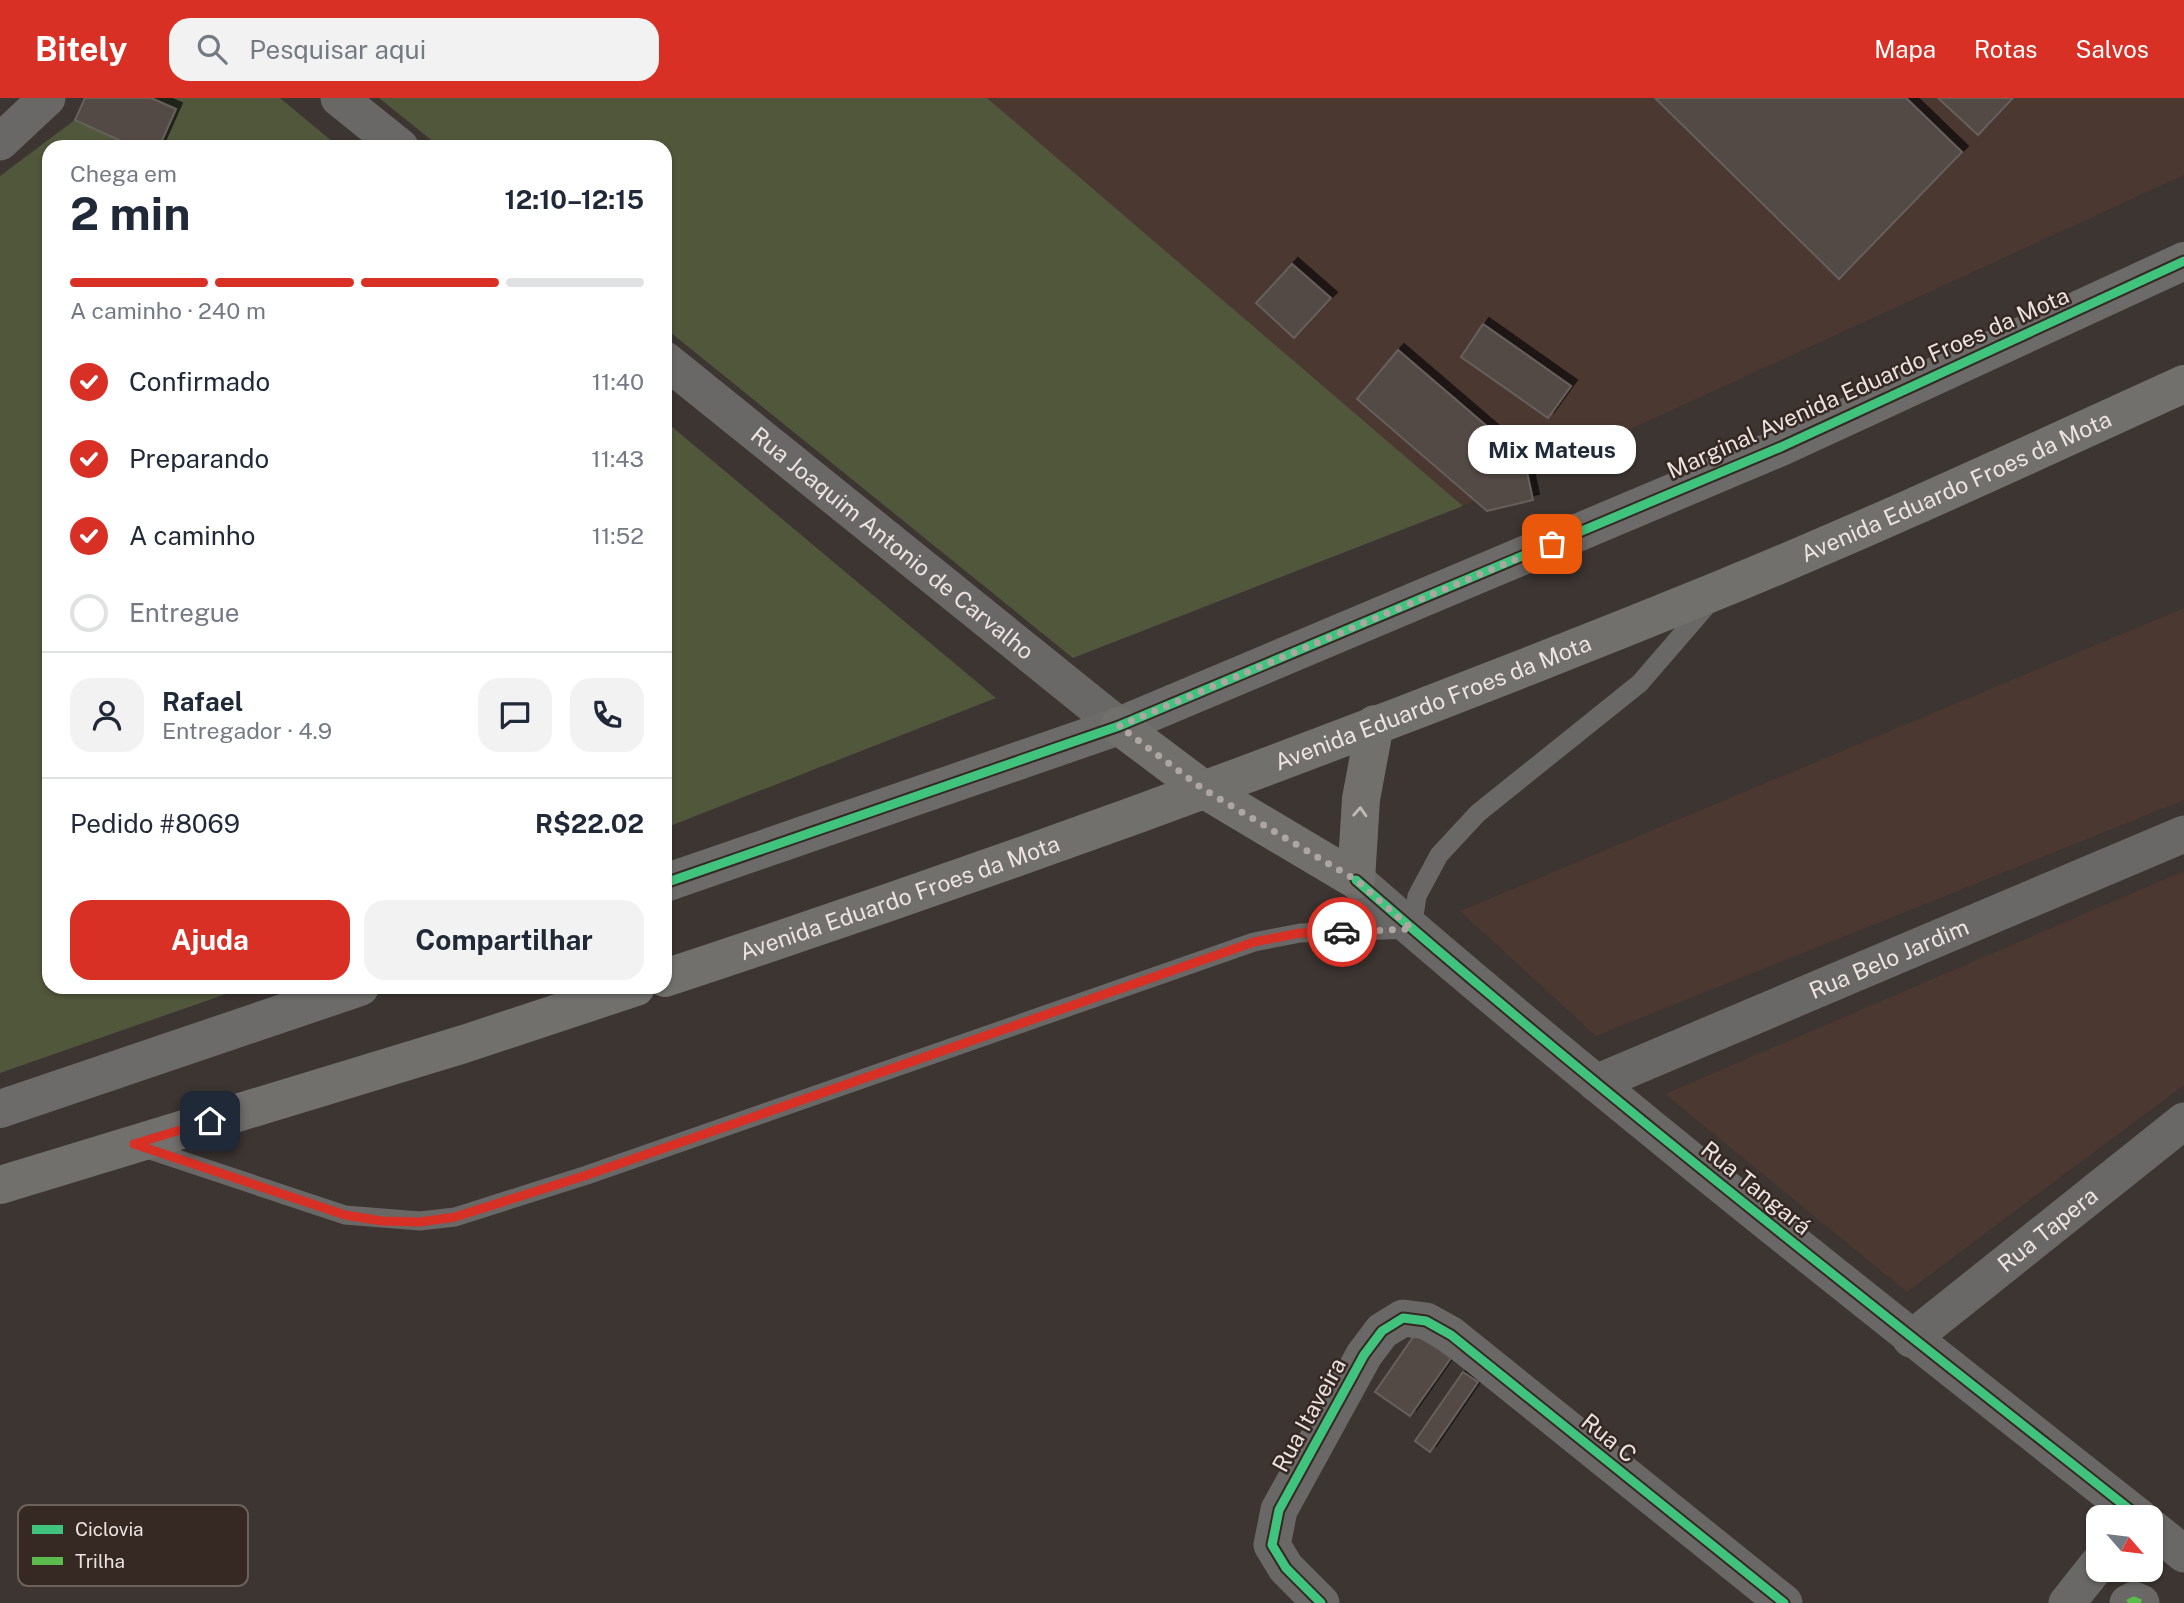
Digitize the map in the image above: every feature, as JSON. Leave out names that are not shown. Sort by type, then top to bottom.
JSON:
[{"type":"highway","name":"Avenida Eduardo Froes da Mota","points":[[672,976],[858,914],[1203,789],[1720,590],[1929,500],[2184,384]]},
{"type":"highway","points":[[1119,726],[1203,789],[1356,880],[1361,799],[1375,724]]},
{"type":"highway","points":[[0,1185],[464,1044],[615,994]]},
{"type":"street","points":[[0,142],[47,98]]},
{"type":"street","points":[[339,98],[391,140]]},
{"type":"street","name":"Marginal Avenida Eduardo Froes da Mota","points":[[672,881],[1119,726],[1781,447],[2184,261]]},
{"type":"street","name":"Rua Joaquim Antonio de Carvalho","points":[[672,366],[1119,726]]},
{"type":"street","name":"Rua Belo Jardim","points":[[1596,1083],[2184,834]]},
{"type":"street","name":"Rua Tangará","points":[[1356,880],[1596,1083],[1911,1339],[2122,1505]]},
{"type":"street","points":[[0,1109],[339,994]]},
{"type":"street","name":"Rua Tapera","points":[[1911,1339],[2184,1121]]},
{"type":"street","name":"Rua Itaveira","points":[[1321,1603],[1286,1568],[1272,1545],[1279,1510],[1364,1355],[1382,1331],[1403,1318]]},
{"type":"street","name":"Rua C","points":[[1403,1318],[1426,1321],[1451,1335],[1784,1603]]},
{"type":"street","name":"Rua Tangará","points":[[2163,1537],[2184,1554]]},
{"type":"street","points":[[2067,1603],[2086,1579]]},
{"type":"street","points":[[2128,1603],[2134,1600],[2141,1603]]},
{"type":"lane","points":[[134,1144],[345,1215],[382,1221],[420,1222],[455,1217],[587,1175],[1254,942],[1300,933],[1412,929],[1417,896],[1447,846],[1478,813],[1640,683],[1720,590]]},
{"type":"shaded area","points":[[987,98],[2184,98],[2184,175],[1463,506]]},
{"type":"shaded area","points":[[2184,608],[2184,800],[1596,1036],[1460,911]]},
{"type":"shaded area","points":[[2184,871],[2184,1085],[1907,1292],[1665,1094]]},
{"type":"green space","points":[[104,98],[280,98],[331,140],[48,140]]},
{"type":"green space","points":[[379,98],[987,98],[1463,506],[1073,658],[672,334],[672,140],[431,140]]},
{"type":"green space","points":[[42,144],[42,994],[226,994],[0,1073],[0,176]]},
{"type":"green space","points":[[672,427],[996,698],[672,825]]},
{"type":"building","points":[[85,98],[151,98],[176,109],[162,140],[119,140],[75,120]]},
{"type":"building","points":[[1655,98],[1906,98],[1962,152],[1839,279]]},
{"type":"building","points":[[1938,98],[2013,98],[1978,135]]},
{"type":"building","points":[[1292,264],[1331,298],[1294,338],[1256,303]]},
{"type":"building","points":[[1483,324],[1571,386],[1548,418],[1461,357]]},
{"type":"building","points":[[1398,350],[1524,458],[1533,500],[1487,511],[1357,399]]},
{"type":"building","points":[[1416,1333],[1451,1358],[1410,1416],[1375,1392]]},
{"type":"building","points":[[1463,1372],[1478,1382],[1430,1452],[1415,1441]]},
{"type":"marked path","points":[[2128,1603],[2134,1600],[2141,1603]]},
{"type":"cycle path","points":[[672,881],[1119,726],[1781,447],[2184,261]]},
{"type":"cycle path","points":[[1356,880],[1646,1124],[2124,1505]]},
{"type":"cycle path","points":[[1321,1603],[1286,1568],[1272,1545],[1279,1510],[1364,1355],[1382,1331],[1403,1318],[1426,1321],[1451,1335],[1784,1603]]},
{"type":"way so far","points":[[1342,932],[1412,929],[1356,880],[1203,789],[1119,726],[1552,544]]},
{"type":"place","name":"Mix Mateus","points":[[1552,544]]},
{"type":"route","points":[[210,1121],[134,1144],[345,1215],[382,1221],[420,1222],[455,1217],[587,1175],[1254,942],[1300,933],[1342,932]]}]
